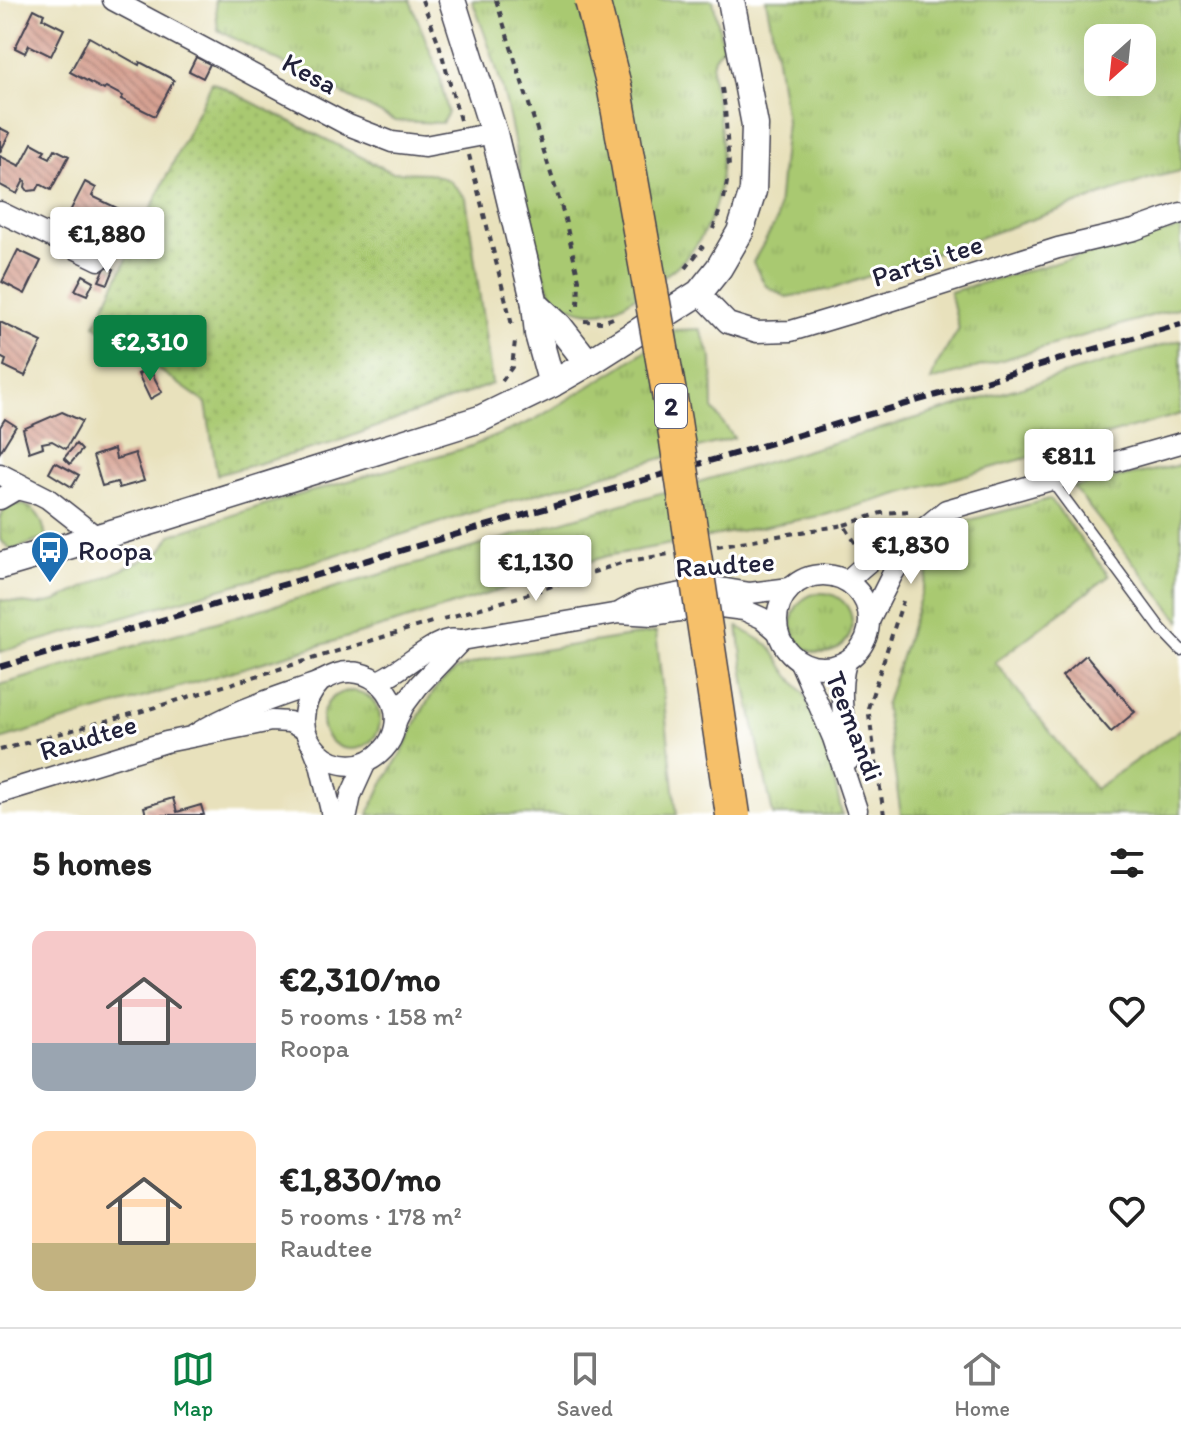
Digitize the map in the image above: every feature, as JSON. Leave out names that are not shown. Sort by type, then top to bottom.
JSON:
[{"type":"highway","name":"2","points":[[592,0],[615,90],[674,421],[733,815]]},
{"type":"street","name":"Kesa","points":[[113,0],[348,125],[392,142],[425,146],[494,133]]},
{"type":"street","points":[[452,0],[494,133],[552,384]]},
{"type":"street","points":[[0,566],[480,419],[588,363],[691,283],[719,268],[740,232],[753,191],[755,125],[731,0]]},
{"type":"street","points":[[0,212],[99,260]]},
{"type":"street","name":"Partsi tee","points":[[691,283],[728,323],[757,332],[791,331],[1058,248],[1134,230],[1181,213]]},
{"type":"street","points":[[535,304],[559,326],[588,363]]},
{"type":"street","points":[[870,619],[917,534],[946,510],[1181,443]]},
{"type":"street","points":[[0,474],[47,498],[98,538]]},
{"type":"street","points":[[0,499],[17,489],[47,498]]},
{"type":"street","points":[[800,662],[823,668],[835,667],[856,654],[869,632],[870,619],[866,604],[847,581],[897,541],[917,534]]},
{"type":"street","name":"Raudtee","points":[[800,662],[790,654],[777,631],[781,601],[790,588],[802,579],[817,575],[847,581]]},
{"type":"street","name":"Raudtee","points":[[619,613],[640,601],[714,587],[750,593],[790,588]]},
{"type":"street","name":"Raudtee","points":[[193,736],[246,707],[334,674],[349,671],[378,681],[446,640],[462,640],[619,613],[652,615],[713,606],[744,610],[762,618],[777,631]]},
{"type":"street","points":[[314,749],[325,758],[352,765],[366,762],[377,755],[387,746],[404,705],[462,640]]},
{"type":"street","name":"Teemandi","points":[[800,662],[833,738],[857,813]]},
{"type":"street","name":"Teemandi","points":[[846,662],[841,677],[841,692],[857,813]]},
{"type":"street","points":[[321,681],[305,703],[304,729],[320,764],[332,815]]},
{"type":"street","points":[[378,681],[388,692],[396,721]]},
{"type":"street","name":"Raudtee","points":[[0,793],[193,736],[271,721],[289,722],[304,729]]},
{"type":"street","points":[[347,815],[351,795],[366,762]]},
{"type":"lane","points":[[1051,479],[1161,629],[1181,650]]},
{"type":"path","points":[[422,0],[439,44],[512,325]]},
{"type":"path","points":[[496,0],[567,228],[579,280],[578,306],[572,313],[585,322],[603,322],[624,313]]},
{"type":"path","points":[[691,283],[724,200],[729,172],[721,81]]},
{"type":"path","points":[[496,386],[506,379],[512,367],[515,340],[538,334]]},
{"type":"path","points":[[844,525],[881,513]]},
{"type":"path","points":[[850,537],[871,559]]},
{"type":"path","points":[[884,815],[868,708],[909,585],[892,575]]},
{"type":"green space","points":[[215,0],[410,0],[439,73],[448,113],[442,123],[395,121],[218,30]]},
{"type":"green space","points":[[472,0],[713,0],[723,47],[715,56],[712,67],[722,152],[718,194],[712,214],[692,251],[676,267],[619,306],[591,312],[569,306],[561,316],[541,266],[505,98]]},
{"type":"green space","points":[[766,0],[1181,0],[1181,171],[1151,178],[832,289],[786,297],[765,285],[753,262],[777,220],[786,121]]},
{"type":"green space","points":[[212,82],[391,172],[429,173],[449,180],[466,198],[492,384],[336,442],[217,475],[206,403],[95,325]]},
{"type":"green space","points":[[1181,228],[1181,307],[931,381],[936,366],[959,329],[950,292]]},
{"type":"green space","points":[[700,329],[712,359],[713,409],[734,438],[0,652],[0,600],[37,605],[56,601],[161,551],[171,535],[267,504],[469,447],[534,420],[675,330]]},
{"type":"green space","points":[[1181,340],[1181,414],[825,515],[607,556],[409,619],[0,740],[0,685]]},
{"type":"green space","points":[[1181,465],[1181,622],[1073,487]]},
{"type":"green space","points":[[1050,499],[1109,576],[995,662],[1095,789],[1181,729],[1181,815],[901,815],[885,706],[943,527]]},
{"type":"green space","points":[[21,504],[39,516],[46,538],[12,550],[0,540],[0,517],[8,505]]},
{"type":"green space","points":[[822,593],[833,595],[843,602],[850,612],[850,634],[843,644],[833,651],[822,653],[811,651],[801,644],[794,634],[792,623],[794,612],[801,602],[811,595]]},
{"type":"green space","points":[[738,627],[769,645],[804,694],[816,719],[842,815],[773,815],[746,687]]},
{"type":"green space","points":[[656,632],[677,815],[368,815],[420,714],[438,685],[457,669],[486,659]]},
{"type":"green space","points":[[351,691],[372,699],[380,720],[372,741],[351,749],[330,741],[322,720],[330,699]]},
{"type":"building","points":[[34,9],[44,14],[42,18],[64,29],[51,56],[29,45],[25,53],[15,48]]},
{"type":"building","points":[[89,37],[139,65],[140,62],[174,80],[155,116],[121,99],[123,96],[106,87],[104,90],[70,72]]},
{"type":"building","points":[[196,57],[210,64],[203,78],[189,71]]},
{"type":"building","points":[[0,128],[10,133],[0,152]]},
{"type":"building","points":[[32,143],[45,150],[42,154],[50,158],[55,149],[69,156],[51,190],[40,184],[37,190],[28,191],[24,180],[17,194],[0,185],[0,156],[20,166]]},
{"type":"building","points":[[85,182],[96,188],[92,196],[119,209],[103,240],[66,219]]},
{"type":"building","points":[[18,250],[41,261],[25,294],[2,282]]},
{"type":"building","points":[[106,266],[114,269],[108,284],[99,281]]},
{"type":"building","points":[[83,275],[94,281],[87,295],[75,290]]},
{"type":"building","points":[[0,322],[42,342],[25,376],[4,366],[6,360],[0,357]]},
{"type":"building","points":[[149,368],[162,392],[150,399],[138,374]]},
{"type":"building","points":[[62,412],[82,421],[66,449],[52,441],[42,443],[43,447],[29,452],[23,429]]},
{"type":"building","points":[[5,419],[16,426],[0,452],[0,427]]},
{"type":"building","points":[[76,444],[82,450],[70,464],[64,458]]},
{"type":"building","points":[[114,449],[116,459],[135,453],[144,481],[119,488],[117,482],[102,486],[93,456]]},
{"type":"building","points":[[55,462],[79,475],[72,487],[49,473]]},
{"type":"building","points":[[1086,655],[1135,712],[1111,732],[1062,676]]},
{"type":"building","points":[[173,798],[177,812],[201,805],[204,815],[146,815],[144,807]]},
{"type":"railway","points":[[0,667],[1181,324]]},
{"type":"place","name":"Roopa","points":[[50,584]]}]
